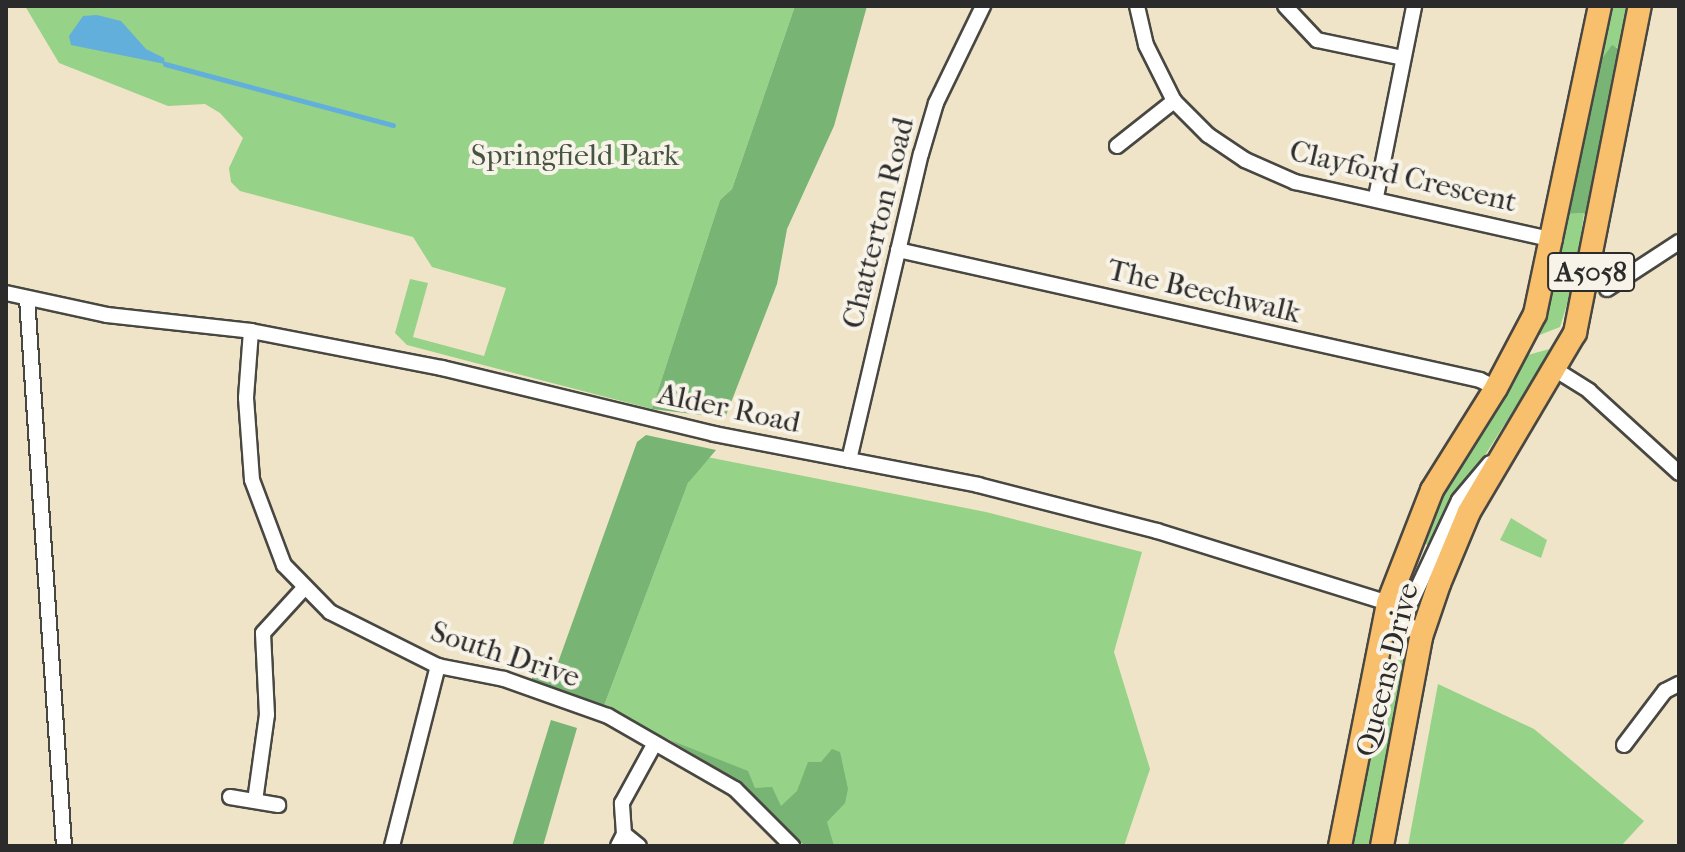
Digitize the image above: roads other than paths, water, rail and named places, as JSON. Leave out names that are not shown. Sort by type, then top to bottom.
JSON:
[{"type":"highway","name":"A5058","points":[[1496,388],[1535,314],[1555,240],[1600,6]]},
{"type":"highway","name":"A5058","points":[[1512,439],[1556,370],[1575,333],[1588,285],[1640,6]]},
{"type":"highway","name":"Queens Drive","points":[[1340,846],[1388,603],[1432,490],[1496,388]]},
{"type":"highway","name":"Queens Drive","points":[[1382,846],[1421,637],[1469,512],[1512,439]]},
{"type":"street","name":"Chatterton Road","points":[[849,460],[936,103],[983,6]]},
{"type":"street","name":"Clayford Crescent","points":[[1137,6],[1146,45],[1174,101],[1208,135],[1245,160],[1295,182],[1376,197],[1555,240]]},
{"type":"street","points":[[1285,6],[1317,40],[1403,58]]},
{"type":"street","points":[[1376,197],[1414,6]]},
{"type":"street","points":[[1117,146],[1174,101]]},
{"type":"street","points":[[1607,289],[1679,242]]},
{"type":"street","name":"The Beechwalk","points":[[898,250],[1480,380],[1496,388]]},
{"type":"street","name":"Alder Road","points":[[6,293],[107,315],[251,331],[442,368],[714,434],[978,485],[1157,531],[1388,603],[1421,637]]},
{"type":"street","points":[[27,298],[64,846]]},
{"type":"street","name":"South Drive","points":[[251,331],[246,398],[252,480],[284,565],[330,612],[438,666],[504,679],[608,716],[735,789],[792,846]]},
{"type":"street","points":[[1556,370],[1589,391],[1679,473]]},
{"type":"street","name":"Queens Drive","points":[[1388,603],[1412,600],[1459,500],[1512,439]]},
{"type":"street","points":[[255,801],[267,715],[263,633],[305,587]]},
{"type":"street","points":[[392,846],[438,666]]},
{"type":"street","points":[[1624,745],[1665,691],[1679,684]]},
{"type":"street","points":[[639,846],[621,840],[622,803],[655,743]]},
{"type":"street","points":[[230,797],[278,805]]},
{"type":"water","points":[[97,15],[121,21],[146,49],[164,58],[165,64],[71,45],[69,36],[83,16]]},
{"type":"waterway","points":[[165,64],[393,125]]},
{"type":"park label","name":"Springfield Park","points":[[575,156]]}]
